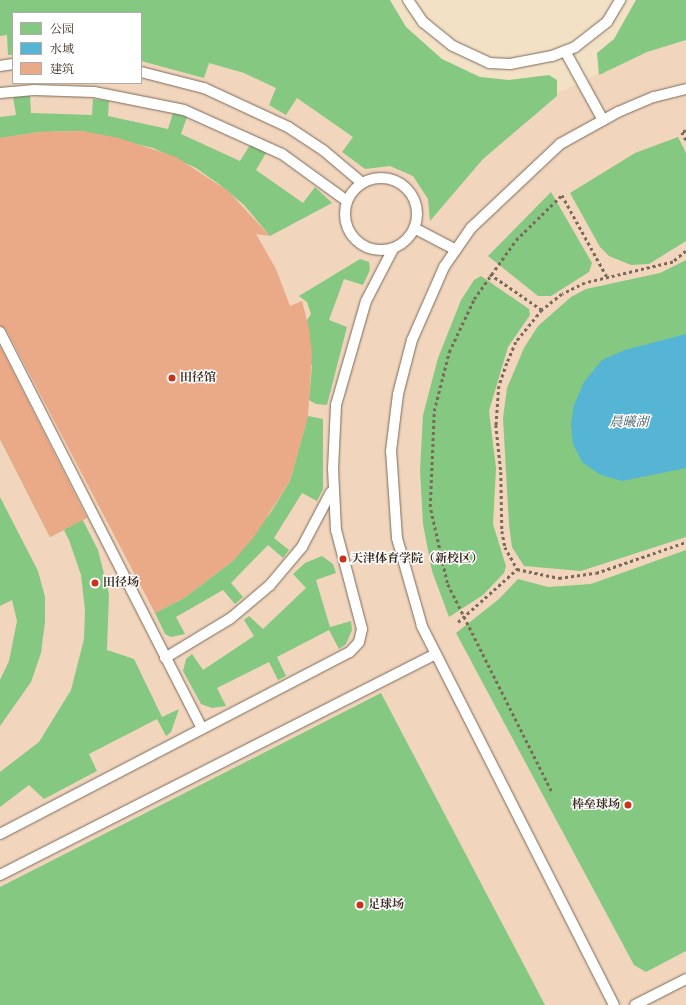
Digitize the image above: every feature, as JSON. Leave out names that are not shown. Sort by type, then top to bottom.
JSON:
[{"type":"lane","points":[[408,0],[436,35],[489,63],[532,61],[565,51],[607,22],[620,0]]},
{"type":"lane","points":[[565,51],[604,120]]},
{"type":"lane","points":[[0,66],[12,64]]},
{"type":"lane","points":[[142,72],[204,88],[275,120],[323,150],[362,183]]},
{"type":"lane","points":[[614,1005],[435,654],[404,571],[392,510],[392,451],[398,394],[412,340],[444,267],[489,209],[536,164],[560,144],[604,120],[654,97],[686,89]]},
{"type":"lane","points":[[0,93],[34,90],[94,92],[184,110],[216,121],[282,154],[347,201]]},
{"type":"lane","points":[[386,178],[407,189],[417,211],[414,228],[403,243],[393,249],[370,249],[351,235],[344,213],[347,201],[362,183],[386,178]]},
{"type":"lane","points":[[414,228],[456,250]]},
{"type":"lane","points":[[0,834],[350,652],[359,642],[362,629],[341,555],[333,488],[336,405],[345,369],[366,302],[393,249]]},
{"type":"lane","points":[[0,332],[202,729]]},
{"type":"lane","points":[[165,658],[231,618],[270,585],[302,547],[325,510],[333,488]]},
{"type":"lane","points":[[0,875],[435,654]]},
{"type":"lane","points":[[635,1005],[686,979]]},
{"type":"path","points":[[686,131],[682,132],[686,140]]},
{"type":"path","points":[[551,791],[447,583],[436,545],[430,507],[431,442],[434,412],[449,352],[490,274],[516,240],[562,195],[607,276]]},
{"type":"path","points":[[686,251],[673,262],[607,276],[562,294],[542,310],[516,342],[499,386],[496,406],[502,531],[505,547],[517,569],[559,578],[596,573],[686,542]]},
{"type":"path","points":[[490,274],[542,310]]},
{"type":"path","points":[[458,622],[517,569]]},
{"type":"shaded area","name":"天津体育学院（新校区）","points":[[686,0],[686,1005],[0,1005],[0,5],[12,12],[12,84],[142,84],[142,31],[421,70],[552,95],[588,80],[609,65]]},
{"type":"green space","points":[[0,0],[390,0],[406,27],[442,59],[480,77],[509,80],[549,75],[557,80],[557,96],[483,159],[430,221],[428,199],[413,176],[390,166],[365,169],[342,152],[353,137],[297,98],[286,115],[269,105],[276,88],[244,73],[209,63],[204,78],[142,61],[142,12],[12,12],[12,55],[8,55],[7,35],[0,36]]},
{"type":"green space","points":[[636,0],[686,0],[686,40],[647,52],[599,75],[597,53],[614,39]]},
{"type":"green space","points":[[30,96],[31,113],[92,115],[93,99],[109,101],[108,116],[168,129],[173,113],[187,117],[181,134],[240,161],[250,145],[266,153],[256,170],[303,203],[315,187],[332,203],[270,236],[244,205],[220,185],[196,168],[153,148],[82,131],[40,132],[0,138],[0,117],[16,115],[13,97]]},
{"type":"green space","points":[[678,137],[686,153],[686,241],[649,264],[631,265],[609,256],[600,247],[570,193],[635,153]]},
{"type":"green space","points":[[551,192],[592,263],[589,272],[551,296],[538,296],[488,256]]},
{"type":"green space","points":[[360,259],[369,262],[370,270],[363,285],[344,279],[329,320],[347,327],[327,405],[316,404],[309,400],[312,365],[304,365],[303,350],[311,348],[307,320],[311,314],[307,302],[299,296]]},
{"type":"green space","points":[[686,260],[686,537],[581,571],[524,566],[512,547],[509,525],[503,418],[507,388],[524,348],[538,326],[571,297],[586,289],[660,273]]},
{"type":"green space","points":[[481,276],[529,309],[530,315],[508,347],[489,411],[496,468],[493,524],[506,566],[504,573],[483,595],[449,617],[432,571],[423,524],[420,470],[423,415],[438,358],[461,300],[474,280]]},
{"type":"green space","name":"田径场","points":[[0,358],[98,550],[109,594],[107,650],[134,659],[162,717],[179,709],[171,732],[166,736],[157,719],[89,754],[97,771],[44,799],[29,785],[0,807],[0,772],[39,742],[71,690],[84,639],[85,610],[81,575],[69,540],[64,530],[50,537],[0,439]]},
{"type":"green space","points":[[308,416],[323,419],[323,489],[317,501],[302,493],[274,538],[289,550],[283,558],[268,545],[231,583],[243,597],[235,604],[223,590],[176,617],[185,634],[171,637],[165,634],[155,613],[184,598],[234,560],[271,512],[290,481]]},
{"type":"green space","points":[[0,497],[38,571],[45,597],[45,622],[41,653],[31,682],[0,726],[0,680],[9,661],[17,621],[12,600],[0,606]]},
{"type":"green space","name":"棒垒球场","points":[[686,550],[686,951],[646,972],[634,965],[456,633],[499,599],[518,579],[548,587],[591,584]]},
{"type":"green space","points":[[322,556],[333,564],[336,573],[316,580],[330,627],[351,621],[352,630],[346,644],[339,649],[329,630],[277,657],[286,676],[278,680],[269,662],[217,688],[226,706],[212,708],[201,704],[183,671],[186,659],[192,654],[203,670],[254,636],[244,620],[249,616],[263,629],[306,588],[293,574],[305,563]]},
{"type":"green space","points":[[381,693],[545,1005],[0,1005],[0,887]]},
{"type":"water","name":"晨曦湖","points":[[686,334],[686,468],[622,481],[599,474],[582,462],[573,444],[571,424],[574,405],[584,382],[602,360],[625,350]]},
{"type":"building","name":"田径馆","points":[[82,131],[119,138],[176,157],[228,191],[270,236],[256,234],[276,269],[290,306],[302,301],[309,328],[312,354],[308,416],[290,481],[254,537],[234,560],[184,598],[155,613],[6,329],[0,326],[0,138],[40,132]]},
{"type":"building","points":[[0,346],[87,518],[50,537],[0,439]]},
{"type":"place","name":"田径馆","points":[[172,378]]},
{"type":"place","name":"天津体育学院（新校区）","points":[[343,559]]},
{"type":"place","name":"田径场","points":[[95,583]]},
{"type":"place","name":"棒垒球场","points":[[628,805]]},
{"type":"place","name":"足球场","points":[[360,905]]}]
